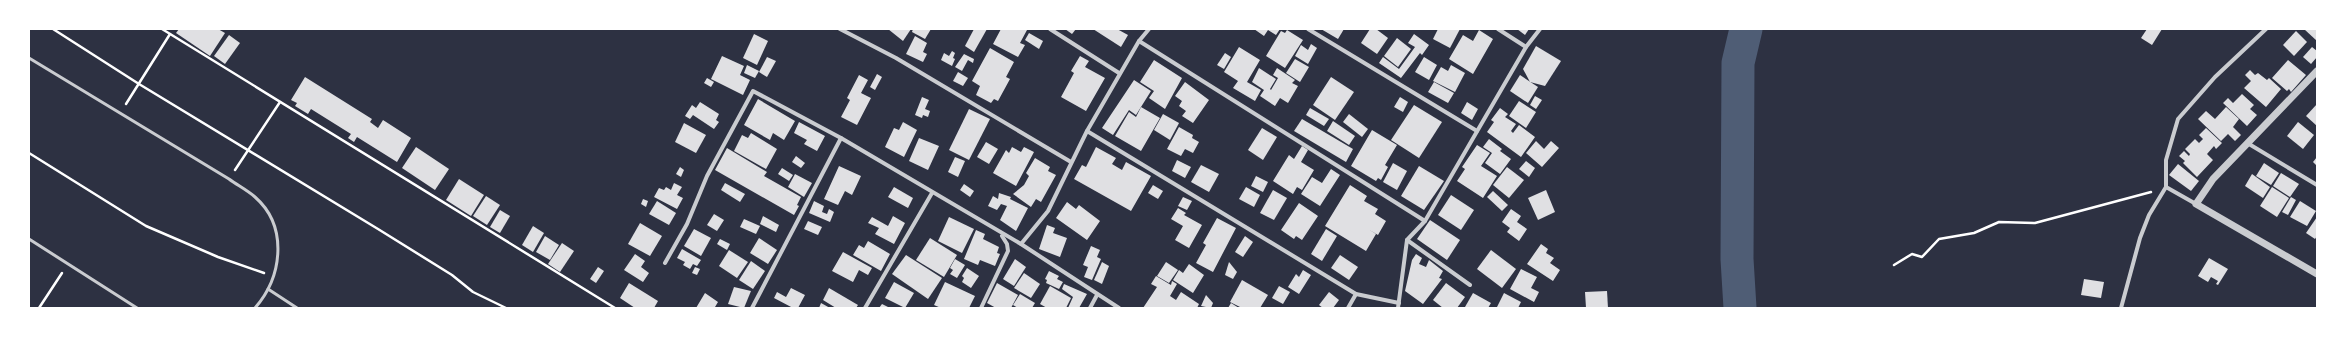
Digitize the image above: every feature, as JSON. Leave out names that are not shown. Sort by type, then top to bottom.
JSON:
[{"type":"street","points":[[840,29],[960,95],[1071,162]]},
{"type":"street","points":[[1050,29],[1119,73]]},
{"type":"street","points":[[1021,244],[1048,211],[1071,162],[1119,73],[1139,40],[1149,29]]},
{"type":"street","points":[[1308,29],[1477,131]]},
{"type":"street","points":[[1498,29],[1526,47]]},
{"type":"street","points":[[1087,131],[1356,294],[1399,306],[1407,240],[1425,221],[1526,47],[1540,29]]},
{"type":"street","points":[[2121,308],[2140,238],[2149,215],[2166,187],[2166,160],[2178,119],[2215,77],[2266,29]]},
{"type":"street","points":[[1139,40],[1425,221]]},
{"type":"street","points":[[2196,204],[2213,179],[2249,144],[2317,71]]},
{"type":"street","points":[[665,263],[687,224],[707,176],[753,91],[841,138],[932,193],[1021,244],[1119,308]]},
{"type":"street","points":[[752,308],[841,138]]},
{"type":"street","points":[[2249,144],[2317,185]]},
{"type":"street","points":[[2166,187],[2317,274]]},
{"type":"street","points":[[865,308],[932,193]]},
{"type":"street","points":[[981,308],[1008,251],[1005,239],[1000,233]]},
{"type":"street","points":[[1407,240],[1470,285]]},
{"type":"street","points":[[1348,308],[1356,294]]},
{"type":"street","points":[[1090,308],[1097,295]]},
{"type":"lane","points":[[29,58],[229,179],[254,196],[274,223],[277,230],[279,245],[274,276],[268,289],[255,308]]},
{"type":"lane","points":[[29,239],[69,263],[137,308]]},
{"type":"lane","points":[[268,289],[297,308]]},
{"type":"path","points":[[53,29],[139,84],[452,275],[472,292],[506,308]]},
{"type":"path","points":[[162,29],[615,308]]},
{"type":"path","points":[[120,113],[170,34]]},
{"type":"path","points":[[229,179],[280,102]]},
{"type":"path","points":[[29,153],[146,226],[218,257],[274,276]]},
{"type":"path","points":[[1894,265],[1912,254],[1922,257],[1939,240],[1974,233],[1999,222],[2035,223],[2166,187]]},
{"type":"path","points":[[39,308],[69,263]]},
{"type":"building","points":[[179,29],[218,29],[225,33],[210,56],[176,33]]},
{"type":"building","points":[[888,29],[911,29],[903,41]]},
{"type":"building","points":[[913,29],[931,29],[925,39],[912,32]]},
{"type":"building","points":[[974,29],[987,29],[974,52],[965,46]]},
{"type":"building","points":[[1001,29],[1027,30],[1020,43],[1025,45],[1018,57],[993,44]]},
{"type":"building","points":[[1065,29],[1076,29],[1072,34]]},
{"type":"building","points":[[1093,29],[1117,29],[1128,35],[1121,47]]},
{"type":"building","points":[[1254,29],[1280,29],[1276,35],[1268,30],[1264,36]]},
{"type":"building","points":[[1321,29],[1344,29],[1338,39]]},
{"type":"building","points":[[1370,29],[1376,29],[1388,38],[1377,54],[1361,43]]},
{"type":"building","points":[[1438,29],[1460,29],[1450,48],[1433,39]]},
{"type":"building","points":[[1517,29],[1529,29],[1525,35]]},
{"type":"building","points":[[2147,29],[2162,29],[2152,45],[2141,38]]},
{"type":"building","points":[[2304,29],[2317,29],[2317,41]]},
{"type":"building","points":[[1287,30],[1303,40],[1285,68],[1266,56],[1281,31],[1285,33]]},
{"type":"building","points":[[1479,30],[1493,39],[1473,74],[1449,59],[1463,35],[1473,41]]},
{"type":"building","points":[[2296,31],[2307,42],[2294,56],[2283,45]]},
{"type":"building","points":[[1029,33],[1043,41],[1039,49],[1025,40]]},
{"type":"building","points":[[754,34],[768,41],[757,65],[743,58]]},
{"type":"building","points":[[1414,34],[1429,45],[1422,55],[1420,53],[1401,78],[1379,63],[1383,57],[1399,69],[1415,47],[1408,43]]},
{"type":"building","points":[[229,35],[240,43],[225,64],[214,56]]},
{"type":"building","points":[[915,36],[927,43],[923,52],[927,54],[923,62],[906,54]]},
{"type":"building","points":[[1397,38],[1411,49],[1398,67],[1384,56]]},
{"type":"building","points":[[1311,44],[1317,48],[1308,64],[1295,56],[1301,45],[1308,50]]},
{"type":"building","points":[[1536,46],[1561,61],[1545,86],[1530,82],[1523,69]]},
{"type":"building","points":[[1239,47],[1260,60],[1247,82],[1261,90],[1255,101],[1233,88],[1238,81],[1224,72]]},
{"type":"building","points":[[2312,47],[2317,51],[2317,57],[2311,64],[2303,57]]},
{"type":"building","points":[[990,48],[1014,62],[1006,77],[1010,79],[998,101],[994,99],[991,103],[976,95],[980,86],[972,81]]},
{"type":"building","points":[[952,51],[955,53],[953,58],[955,59],[952,66],[941,60],[944,53],[949,56]]},
{"type":"building","points":[[1225,53],[1231,57],[1224,69],[1217,65]]},
{"type":"building","points":[[964,54],[974,59],[973,63],[968,60],[962,71],[955,67]]},
{"type":"building","points":[[722,56],[744,66],[740,75],[750,80],[743,95],[711,79]]},
{"type":"building","points":[[1080,56],[1089,61],[1085,67],[1105,78],[1086,111],[1061,97],[1074,73],[1071,71]]},
{"type":"building","points":[[767,57],[776,61],[767,77],[759,72]]},
{"type":"building","points":[[1424,57],[1437,65],[1429,80],[1415,72]]},
{"type":"building","points":[[1295,59],[1309,67],[1300,82],[1286,73]]},
{"type":"building","points":[[1154,60],[1182,78],[1165,109],[1149,98],[1154,91],[1140,82]]},
{"type":"building","points":[[2288,60],[2306,75],[2291,92],[2289,89],[2287,91],[2272,78]]},
{"type":"building","points":[[747,65],[759,71],[755,78],[744,73]]},
{"type":"building","points":[[1451,65],[1465,73],[1455,92],[1433,81],[1441,67],[1448,71]]},
{"type":"building","points":[[1259,68],[1276,79],[1270,89],[1271,90],[1278,78],[1273,75],[1277,68],[1295,80],[1292,83],[1298,86],[1288,103],[1280,98],[1275,106],[1260,96],[1264,90],[1252,82]]},
{"type":"building","points":[[2250,70],[2255,75],[2258,73],[2267,80],[2269,78],[2281,89],[2266,107],[2244,88],[2251,81],[2245,75]]},
{"type":"building","points":[[958,72],[968,78],[963,86],[953,81]]},
{"type":"building","points":[[877,74],[882,77],[875,90],[870,87]]},
{"type":"building","points":[[859,75],[868,80],[861,93],[871,98],[857,125],[841,117],[850,100],[847,98]]},
{"type":"building","points":[[1520,75],[1538,87],[1528,103],[1510,91]]},
{"type":"building","points":[[305,77],[372,119],[370,122],[378,128],[383,120],[411,138],[397,162],[357,137],[354,142],[348,138],[351,134],[311,109],[308,114],[295,106],[297,103],[291,100]]},
{"type":"building","points":[[1331,77],[1354,92],[1335,120],[1313,105]]},
{"type":"building","points":[[707,78],[714,82],[711,87],[704,83]]},
{"type":"building","points":[[1134,80],[1151,91],[1136,115],[1129,110],[1113,135],[1102,128]]},
{"type":"building","points":[[1185,82],[1209,100],[1193,123],[1182,116],[1186,111],[1179,106],[1182,101],[1175,96]]},
{"type":"building","points":[[1434,82],[1454,93],[1448,103],[1428,92]]},
{"type":"building","points":[[2242,94],[2254,105],[2250,109],[2257,115],[2247,126],[2223,103],[2228,98],[2233,103]]},
{"type":"building","points":[[1535,96],[1542,100],[1536,109],[1530,105]]},
{"type":"building","points":[[922,97],[929,100],[925,109],[930,111],[928,117],[923,115],[922,118],[915,115]]},
{"type":"building","points":[[1400,97],[1408,102],[1403,112],[1394,107]]},
{"type":"building","points":[[758,99],[795,121],[784,140],[773,133],[770,140],[744,125]]},
{"type":"building","points":[[1519,101],[1536,112],[1526,128],[1509,116]]},
{"type":"building","points":[[700,102],[719,114],[716,120],[719,122],[714,129],[693,115],[690,119],[685,116],[692,105],[696,108]]},
{"type":"building","points":[[1467,102],[1478,109],[1472,120],[1461,113]]},
{"type":"building","points":[[2317,104],[2317,126],[2306,116]]},
{"type":"building","points":[[1414,105],[1442,122],[1419,158],[1391,140]]},
{"type":"building","points":[[1141,107],[1160,118],[1141,151],[1115,136],[1129,112],[1136,117]]},
{"type":"building","points":[[2226,107],[2239,119],[2233,127],[2241,135],[2235,141],[2228,134],[2221,141],[2198,119],[2206,111],[2215,119]]},
{"type":"building","points":[[1310,108],[1329,119],[1324,126],[1306,115]]},
{"type":"building","points":[[1500,108],[1508,114],[1505,117],[1516,124],[1511,131],[1513,133],[1519,125],[1535,137],[1521,157],[1487,132],[1494,122],[1491,120]]},
{"type":"building","points":[[969,109],[990,119],[969,160],[949,150]]},
{"type":"building","points":[[1163,114],[1179,123],[1170,140],[1154,130]]},
{"type":"building","points":[[1349,114],[1368,129],[1362,137],[1343,122]]},
{"type":"building","points":[[1302,119],[1353,149],[1346,162],[1294,131]]},
{"type":"building","points":[[1333,121],[1355,136],[1349,145],[1327,131]]},
{"type":"building","points":[[799,122],[825,136],[817,151],[804,144],[807,140],[794,133]]},
{"type":"building","points":[[903,122],[917,130],[904,157],[885,147],[894,128],[899,130]]},
{"type":"building","points":[[2298,122],[2314,135],[2303,149],[2287,136]]},
{"type":"building","points":[[684,123],[706,135],[696,153],[675,142]]},
{"type":"building","points":[[1179,127],[1193,135],[1192,138],[1199,142],[1193,153],[1185,149],[1181,156],[1167,149]]},
{"type":"building","points":[[1262,128],[1277,137],[1263,160],[1248,150]]},
{"type":"building","points":[[2206,128],[2222,143],[2216,149],[2214,146],[2207,154],[2213,160],[2197,177],[2183,163],[2185,161],[2179,156],[2184,151],[2189,156],[2190,154],[2185,149],[2195,139],[2199,143],[2203,139],[2199,135]]},
{"type":"building","points":[[1372,130],[1397,145],[1385,165],[1388,167],[1381,180],[1378,178],[1376,181],[1351,166]]},
{"type":"building","points":[[751,133],[777,149],[766,169],[734,151],[742,135],[748,138]]},
{"type":"building","points":[[919,138],[939,146],[928,170],[909,161]]},
{"type":"building","points":[[1489,139],[1502,149],[1500,151],[1511,159],[1500,174],[1485,163],[1492,153],[1483,147]]},
{"type":"building","points":[[1536,141],[1544,149],[1551,141],[1559,148],[1542,167],[1526,153]]},
{"type":"building","points":[[986,142],[998,149],[989,164],[977,157]]},
{"type":"building","points":[[1477,145],[1490,153],[1481,166],[1497,176],[1483,198],[1457,181],[1465,169],[1462,167]]},
{"type":"building","points":[[1302,146],[1308,150],[1301,162],[1314,170],[1302,190],[1297,187],[1293,194],[1273,181],[1289,155],[1294,159]]},
{"type":"building","points":[[416,147],[449,169],[435,190],[402,168]]},
{"type":"building","points":[[1012,147],[1021,152],[1024,147],[1034,152],[1016,186],[993,173],[1006,150],[1009,153]]},
{"type":"building","points":[[1096,147],[1116,158],[1112,164],[1122,170],[1126,162],[1151,176],[1131,211],[1074,179],[1082,165],[1086,167]]},
{"type":"building","points":[[727,148],[767,172],[764,176],[801,197],[797,205],[799,206],[794,215],[715,170]]},
{"type":"building","points":[[796,156],[805,163],[801,168],[792,162]]},
{"type":"building","points":[[955,157],[965,161],[958,177],[948,172]]},
{"type":"building","points":[[2317,157],[2317,166],[2313,162]]},
{"type":"building","points":[[1035,158],[1050,167],[1048,171],[1056,175],[1041,202],[1036,199],[1031,207],[1013,194],[1024,185],[1029,176],[1026,173]]},
{"type":"building","points":[[1177,160],[1191,167],[1185,178],[1172,171]]},
{"type":"building","points":[[1526,161],[1535,168],[1529,177],[1519,169]]},
{"type":"building","points":[[1393,163],[1407,171],[1397,190],[1383,182]]},
{"type":"building","points":[[2264,163],[2279,173],[2271,185],[2256,176]]},
{"type":"building","points":[[2178,164],[2199,181],[2191,191],[2169,175]]},
{"type":"building","points":[[1201,165],[1219,174],[1209,192],[1191,182]]},
{"type":"building","points":[[839,166],[861,176],[852,195],[845,191],[838,205],[824,199]]},
{"type":"building","points":[[1419,166],[1444,181],[1424,210],[1401,196]]},
{"type":"building","points":[[680,167],[684,170],[681,177],[676,174]]},
{"type":"building","points":[[1507,167],[1524,180],[1509,198],[1493,185]]},
{"type":"building","points":[[782,168],[793,175],[789,181],[778,174]]},
{"type":"building","points":[[1331,169],[1340,175],[1320,206],[1301,194],[1312,177],[1322,183]]},
{"type":"building","points":[[2281,173],[2299,184],[2290,197],[2273,186]]},
{"type":"building","points":[[795,174],[812,183],[804,197],[788,187]]},
{"type":"building","points":[[2252,174],[2270,187],[2263,198],[2245,186]]},
{"type":"building","points":[[1256,176],[1268,182],[1263,192],[1251,186]]},
{"type":"building","points":[[459,179],[484,195],[471,216],[446,200]]},
{"type":"building","points":[[674,183],[682,187],[677,195],[683,198],[677,209],[654,197],[659,188],[664,190],[666,187],[671,190]]},
{"type":"building","points":[[725,183],[745,194],[740,202],[721,190]]},
{"type":"building","points":[[964,184],[974,191],[970,197],[960,190]]},
{"type":"building","points":[[1153,185],[1163,191],[1158,199],[1148,193]]},
{"type":"building","points":[[1350,185],[1367,196],[1364,201],[1378,209],[1375,214],[1386,221],[1378,235],[1368,229],[1376,234],[1366,251],[1325,226]]},
{"type":"building","points":[[894,187],[913,198],[908,208],[888,197]]},
{"type":"building","points":[[1246,187],[1260,195],[1254,207],[1239,199]]},
{"type":"building","points":[[2272,187],[2289,198],[2277,217],[2260,206]]},
{"type":"building","points":[[1273,190],[1287,198],[1274,220],[1260,213]]},
{"type":"building","points":[[1546,190],[1555,212],[1538,220],[1528,198]]},
{"type":"building","points":[[1493,191],[1508,205],[1502,211],[1487,197]]},
{"type":"building","points":[[999,193],[1011,197],[1010,199],[1028,208],[1016,231],[1000,220],[1007,206],[1001,204],[997,210],[988,206],[993,196],[998,199]]},
{"type":"building","points":[[1451,195],[1474,210],[1461,230],[1438,215]]},
{"type":"building","points":[[486,196],[500,205],[487,225],[473,216]]},
{"type":"building","points":[[1183,197],[1192,201],[1187,210],[1178,206]]},
{"type":"building","points":[[2291,197],[2296,200],[2288,215],[2282,212]]},
{"type":"building","points":[[643,199],[648,201],[646,207],[641,204]]},
{"type":"building","points":[[657,201],[676,213],[669,225],[649,214]]},
{"type":"building","points":[[814,201],[824,206],[822,212],[827,214],[829,209],[834,212],[830,222],[809,213]]},
{"type":"building","points":[[2300,201],[2316,211],[2307,226],[2290,217]]},
{"type":"building","points":[[1067,202],[1076,209],[1079,205],[1100,221],[1087,240],[1056,218]]},
{"type":"building","points":[[1299,203],[1318,216],[1302,240],[1296,236],[1294,239],[1281,230]]},
{"type":"building","points":[[1178,208],[1186,213],[1184,215],[1202,225],[1189,248],[1175,240],[1183,226],[1171,219]]},
{"type":"building","points":[[1511,209],[1521,216],[1517,222],[1527,229],[1519,241],[1507,232],[1510,228],[1502,222]]},
{"type":"building","points":[[500,210],[510,216],[500,233],[490,227]]},
{"type":"building","points":[[714,214],[724,220],[717,231],[707,225]]},
{"type":"building","points":[[763,216],[779,225],[776,232],[760,224]]},
{"type":"building","points":[[893,216],[905,223],[894,244],[875,234],[879,228],[868,223],[872,217],[888,226]]},
{"type":"building","points":[[949,217],[974,229],[962,253],[938,241]]},
{"type":"building","points":[[2317,217],[2317,236],[2315,239],[2306,233]]},
{"type":"building","points":[[1217,218],[1236,228],[1213,272],[1196,263],[1206,245],[1203,243]]},
{"type":"building","points":[[744,219],[760,226],[756,234],[740,227]]},
{"type":"building","points":[[1430,220],[1460,240],[1447,260],[1417,239]]},
{"type":"building","points":[[808,221],[822,227],[818,235],[804,229]]},
{"type":"building","points":[[640,223],[662,236],[650,256],[628,244]]},
{"type":"building","points":[[1047,225],[1055,228],[1053,233],[1067,238],[1060,257],[1039,249]]},
{"type":"building","points":[[533,226],[544,233],[533,252],[522,245]]},
{"type":"building","points":[[694,229],[711,238],[701,256],[684,246]]},
{"type":"building","points":[[1326,229],[1337,236],[1322,261],[1311,254]]},
{"type":"building","points":[[976,230],[985,234],[983,239],[999,247],[997,253],[1000,254],[995,266],[980,260],[978,265],[964,259]]},
{"type":"building","points":[[545,236],[559,245],[550,260],[536,252]]},
{"type":"building","points":[[1245,236],[1253,242],[1243,257],[1235,252]]},
{"type":"building","points":[[759,238],[777,250],[768,264],[750,253]]},
{"type":"building","points":[[930,238],[957,255],[944,277],[916,260]]},
{"type":"building","points":[[720,239],[730,244],[727,250],[717,244]]},
{"type":"building","points":[[868,241],[890,254],[881,271],[853,255],[859,245],[864,248]]},
{"type":"building","points":[[562,243],[574,251],[560,272],[548,264]]},
{"type":"building","points":[[1541,244],[1548,249],[1546,253],[1554,258],[1550,263],[1560,270],[1553,281],[1527,264]]},
{"type":"building","points":[[1091,246],[1100,250],[1097,257],[1101,259],[1092,280],[1084,277],[1088,267],[1083,265]]},
{"type":"building","points":[[682,249],[701,260],[697,266],[693,264],[690,269],[683,265],[685,262],[677,258]]},
{"type":"building","points":[[729,250],[748,262],[737,278],[719,266]]},
{"type":"building","points":[[1491,250],[1516,269],[1502,288],[1477,269]]},
{"type":"building","points":[[843,252],[872,268],[868,275],[859,270],[853,282],[832,271]]},
{"type":"building","points":[[635,254],[645,261],[641,267],[649,273],[643,282],[624,270]]},
{"type":"building","points":[[1416,254],[1422,258],[1419,264],[1426,267],[1429,260],[1443,271],[1439,278],[1442,279],[1423,304],[1405,291],[1412,260]]},
{"type":"building","points":[[906,255],[942,278],[928,299],[892,274]]},
{"type":"building","points":[[1340,255],[1358,267],[1349,280],[1331,268]]},
{"type":"building","points":[[2209,258],[2228,269],[2218,285],[2216,284],[2218,281],[2211,277],[2208,282],[2198,276]]},
{"type":"building","points":[[955,259],[965,265],[957,278],[950,274],[953,270],[950,268]]},
{"type":"building","points":[[1015,259],[1026,267],[1014,286],[1003,279]]},
{"type":"building","points":[[751,261],[765,271],[753,289],[739,280]]},
{"type":"building","points":[[1102,262],[1109,266],[1102,284],[1094,280]]},
{"type":"building","points":[[1166,262],[1178,270],[1169,283],[1157,276]]},
{"type":"building","points":[[1229,262],[1237,272],[1233,279],[1225,275]]},
{"type":"building","points":[[1189,264],[1204,275],[1193,293],[1173,280],[1179,270],[1183,273]]},
{"type":"building","points":[[598,267],[604,271],[596,283],[590,279]]},
{"type":"building","points":[[695,267],[700,269],[697,275],[692,273]]},
{"type":"building","points":[[967,268],[979,276],[971,288],[962,282],[964,278],[962,276]]},
{"type":"building","points":[[1521,269],[1537,277],[1531,288],[1539,292],[1534,302],[1510,289]]},
{"type":"building","points":[[1303,270],[1311,275],[1299,294],[1288,287],[1296,274],[1299,277]]},
{"type":"building","points":[[1049,271],[1059,276],[1057,279],[1063,282],[1059,289],[1046,283],[1047,280],[1045,279]]},
{"type":"building","points":[[1024,273],[1040,284],[1031,298],[1014,288]]},
{"type":"building","points":[[1156,276],[1171,285],[1172,281],[1177,284],[1170,296],[1176,300],[1181,292],[1199,304],[1197,308],[1143,308],[1157,287],[1151,284]]},
{"type":"building","points":[[2084,279],[2104,282],[2101,298],[2081,295]]},
{"type":"building","points":[[1242,280],[1268,295],[1260,308],[1242,308],[1230,302]]},
{"type":"building","points":[[894,282],[914,293],[905,308],[885,298]]},
{"type":"building","points":[[945,282],[975,296],[969,308],[941,308],[934,305]]},
{"type":"building","points":[[629,283],[658,301],[654,308],[635,308],[620,298]]},
{"type":"building","points":[[997,283],[1018,295],[1011,308],[996,308],[987,303]]},
{"type":"building","points":[[1446,283],[1465,297],[1457,308],[1443,308],[1433,300]]},
{"type":"building","points":[[1064,284],[1087,294],[1079,308],[1068,308],[1073,297],[1062,289]]},
{"type":"building","points":[[1050,286],[1071,298],[1066,308],[1047,308],[1040,304]]},
{"type":"building","points":[[1279,286],[1290,292],[1283,304],[1272,298]]},
{"type":"building","points":[[734,287],[751,291],[744,308],[728,304]]},
{"type":"building","points":[[791,288],[805,295],[798,308],[793,308],[774,298],[777,292],[786,297]]},
{"type":"building","points":[[829,288],[858,305],[856,308],[836,308],[823,300]]},
{"type":"building","points":[[1607,291],[1608,308],[1586,308],[1585,292]]},
{"type":"building","points":[[1329,292],[1339,300],[1333,308],[1323,308],[1319,305]]},
{"type":"building","points":[[705,293],[718,302],[715,307],[717,308],[696,308]]},
{"type":"building","points":[[1473,293],[1491,303],[1488,308],[1465,307]]},
{"type":"building","points":[[1504,293],[1521,302],[1518,308],[1497,307]]},
{"type":"building","points":[[1020,294],[1035,303],[1032,308],[1018,308],[1013,305]]},
{"type":"building","points":[[1206,295],[1213,303],[1211,308],[1201,306]]},
{"type":"building","points":[[821,303],[830,308],[819,308]]},
{"type":"building","points":[[1231,303],[1239,308],[1228,308]]},
{"type":"building","points":[[882,304],[890,308],[879,308]]},
{"type":"waterway","points":[[1740,308],[1737,259],[1738,63],[1746,29]]}]
